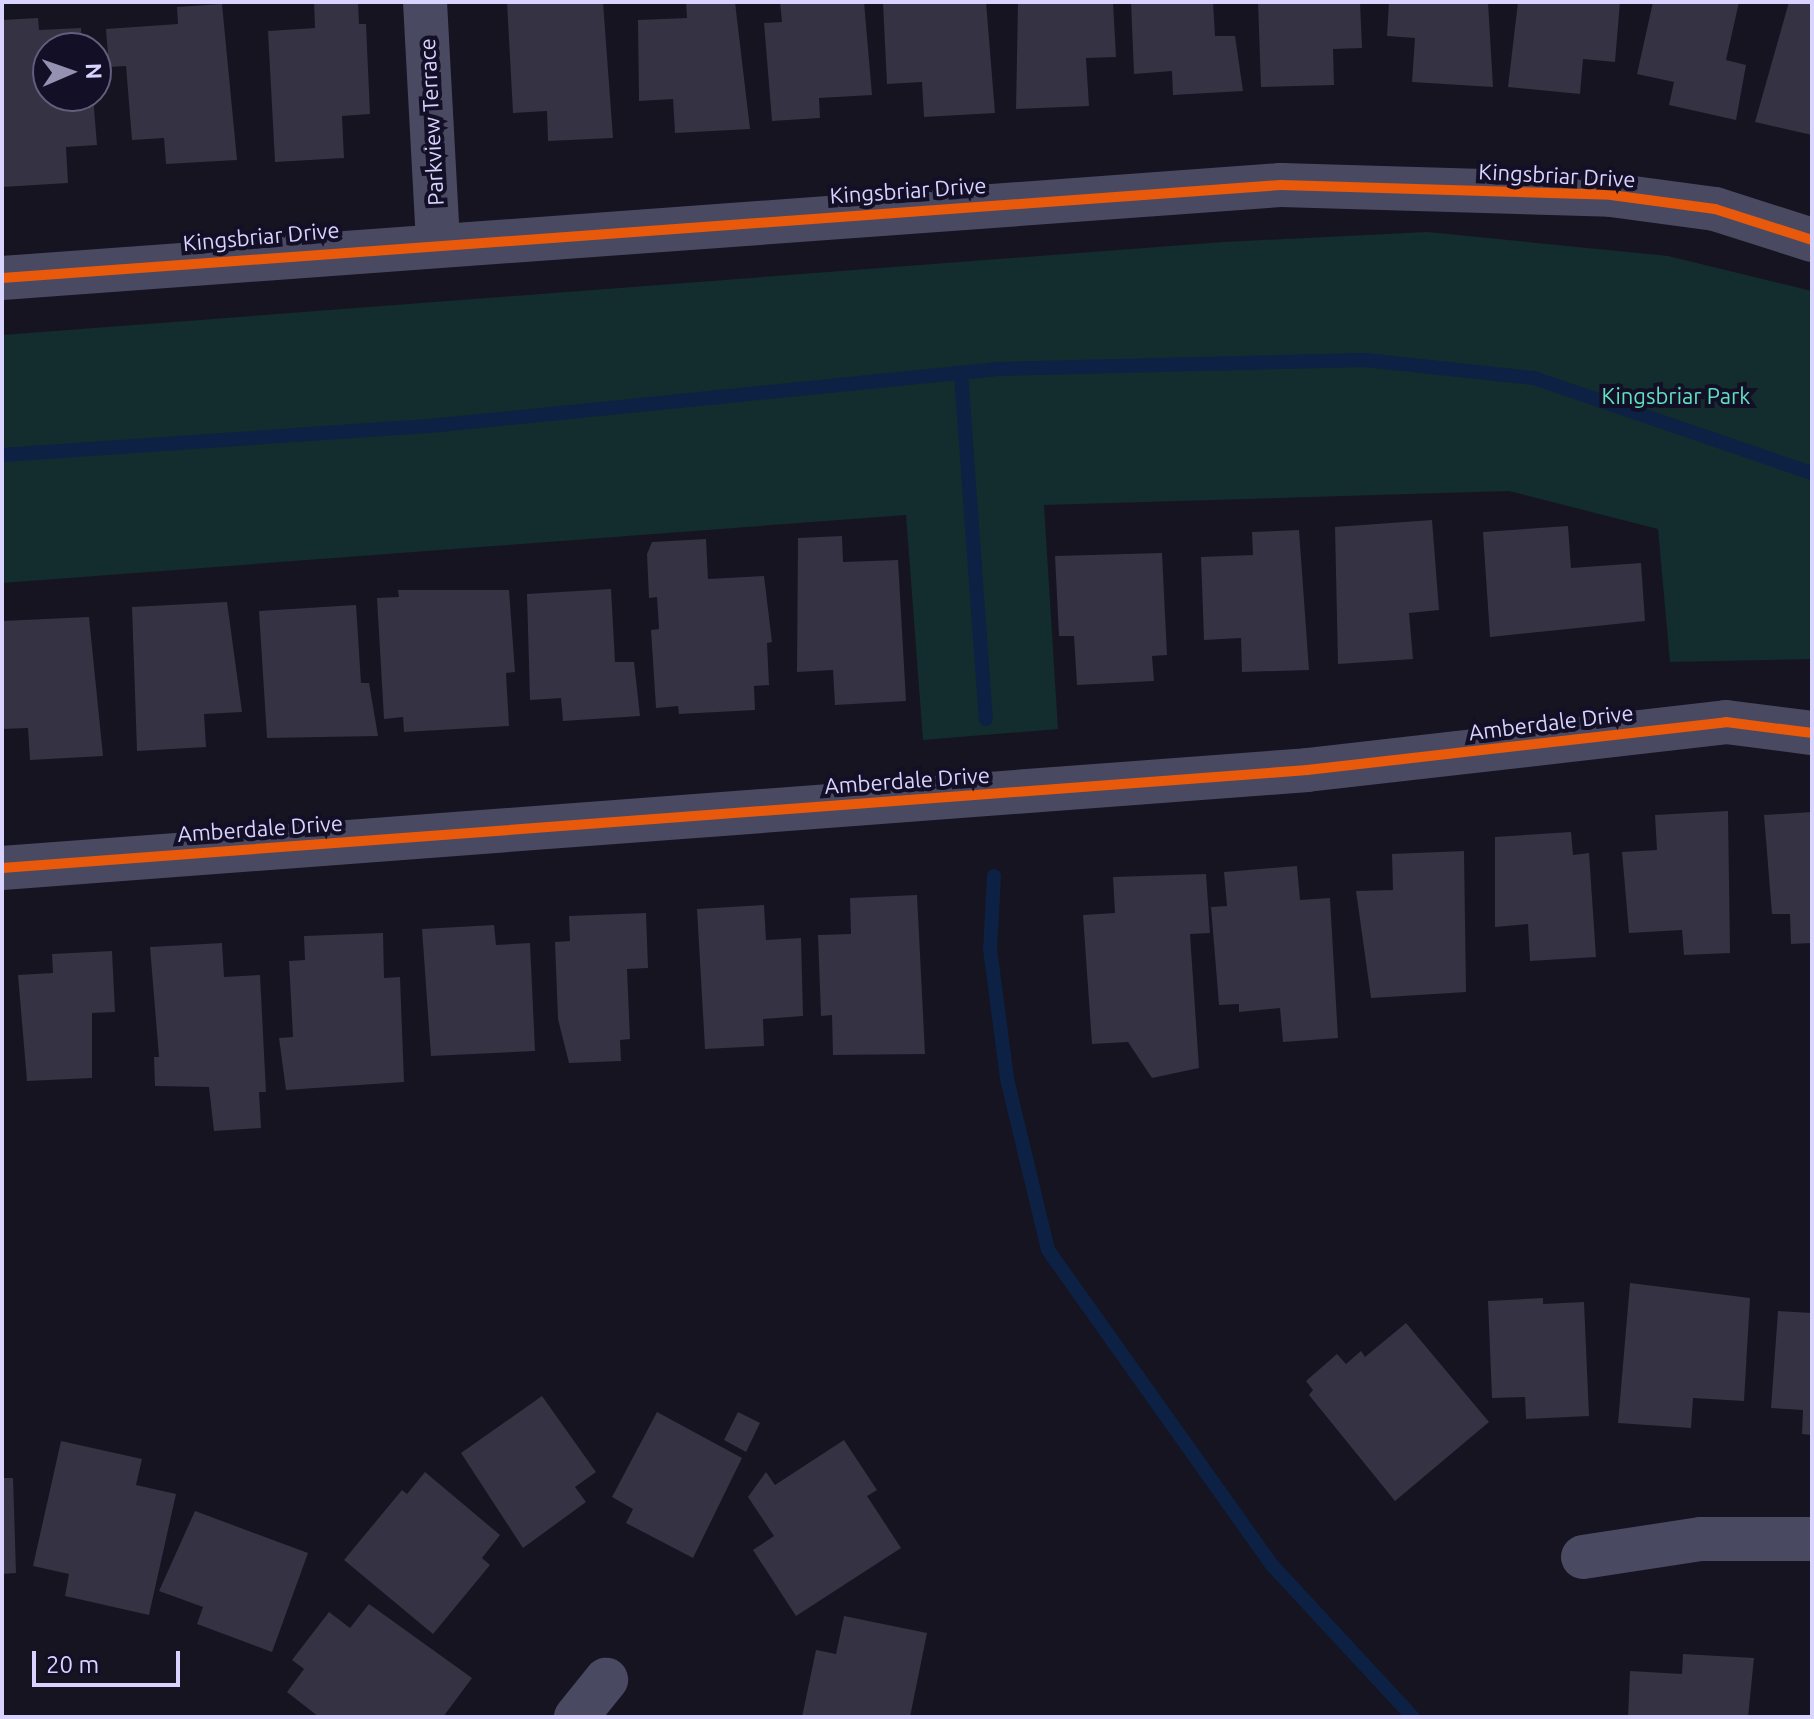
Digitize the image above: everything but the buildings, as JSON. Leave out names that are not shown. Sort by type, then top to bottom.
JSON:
[{"type":"street","name":"Parkview Terrace","points":[[425,2],[438,242]]},
{"type":"street","name":"Kingsbriar Drive","points":[[2,278],[438,242],[1281,185],[1611,195],[1715,209],[1812,240]]},
{"type":"street","name":"Amberdale Drive","points":[[2,868],[1307,770],[1726,722],[1812,733]]},
{"type":"street","points":[[1583,1557],[1701,1539],[1812,1539]]},
{"type":"street","points":[[576,1717],[606,1680]]},
{"type":"green space","name":"Kingsbriar Park","points":[[1427,232],[1668,256],[1812,291],[1812,659],[1670,662],[1658,529],[1509,491],[1044,505],[1058,729],[923,740],[906,515],[2,583],[2,335],[1223,242]]},
{"type":"waterway","points":[[2,455],[440,425],[998,369],[1365,360],[1534,378],[1812,473]]},
{"type":"waterway","points":[[961,373],[986,719]]},
{"type":"waterway","points":[[994,876],[990,949],[1007,1079],[1048,1250],[1272,1565],[1413,1717]]},
{"type":"cycle path","points":[[2,278],[1281,185],[1611,195],[1715,209],[1812,240]]},
{"type":"cycle path","points":[[2,868],[1307,770],[1726,722],[1812,733]]}]
